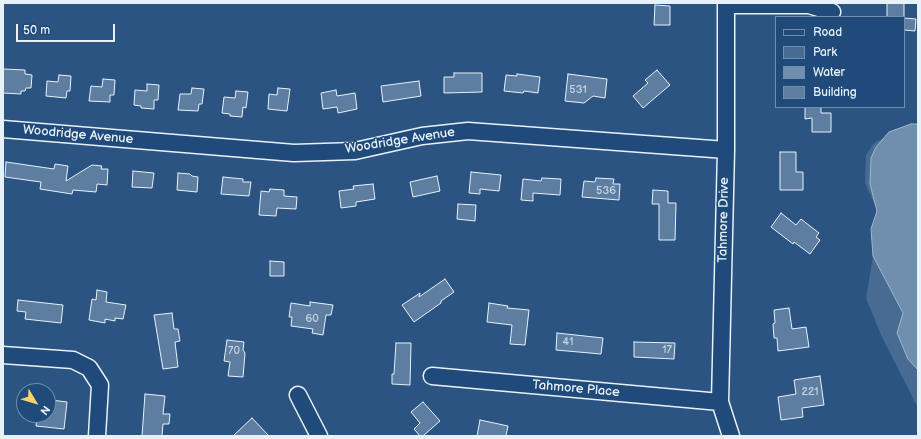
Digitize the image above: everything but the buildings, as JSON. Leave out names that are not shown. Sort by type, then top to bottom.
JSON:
[{"type":"street","points":[[726,4],[809,5],[832,12]]},
{"type":"street","name":"Tahmore Drive","points":[[726,4],[726,150],[720,402],[731,436]]},
{"type":"street","name":"Woodridge Avenue","points":[[3,129],[294,153],[355,151],[422,136],[468,131],[726,150]]},
{"type":"street","points":[[3,355],[73,360],[89,368],[100,385],[97,436]]},
{"type":"street","name":"Tahmore Place","points":[[432,376],[720,402]]},
{"type":"street","points":[[298,395],[319,436]]},
{"type":"green space","points":[[918,135],[918,408],[881,335],[866,298],[873,256],[871,230],[877,210],[865,183],[866,155],[874,143],[888,136]]},
{"type":"water","points":[[911,124],[918,124],[918,370],[908,359],[897,333],[903,313],[873,256],[871,229],[877,211],[870,184],[871,158],[876,147],[889,132]]}]
